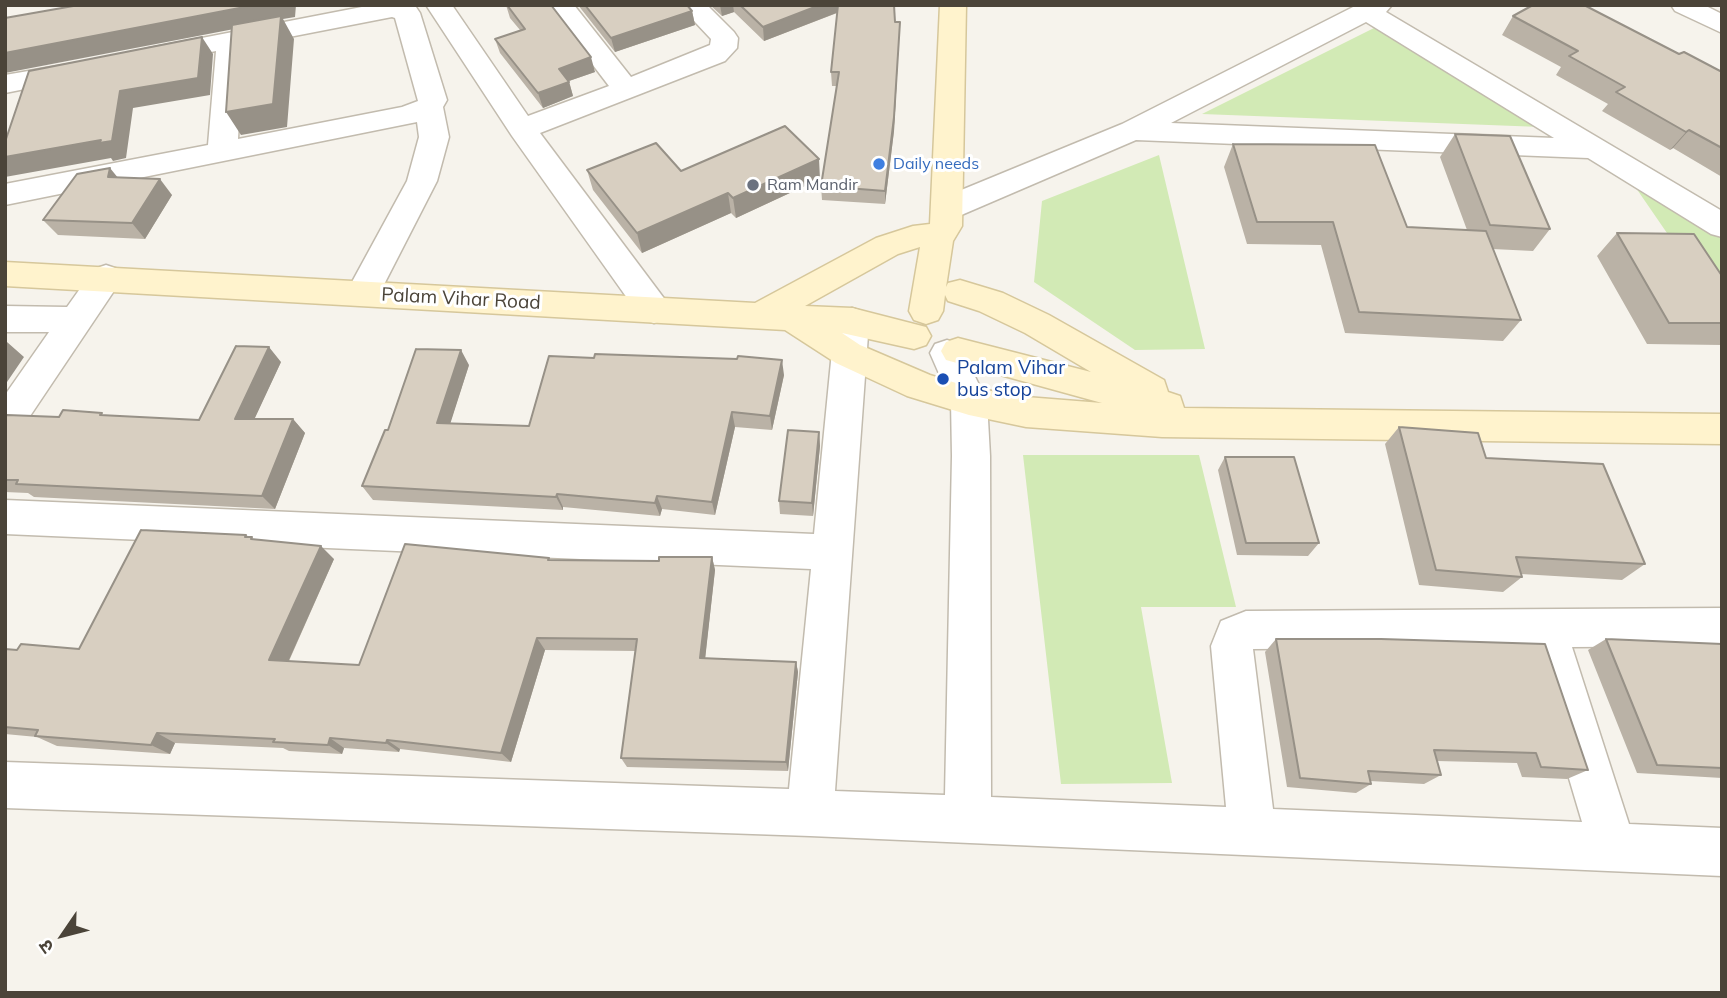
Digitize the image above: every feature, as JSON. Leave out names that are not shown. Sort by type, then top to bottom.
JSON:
[{"type":"street","points":[[439,5],[522,129],[654,310]]},
{"type":"street","points":[[560,5],[625,88]]},
{"type":"street","points":[[522,129],[715,55],[723,48],[725,38],[692,5]]},
{"type":"street","points":[[953,5],[945,223],[937,240],[920,324],[927,349],[952,352],[1223,421]]},
{"type":"street","points":[[1684,5],[1722,24]]},
{"type":"street","points":[[757,317],[887,246],[945,223],[1372,8],[1722,226]]},
{"type":"street","points":[[136,59],[393,9],[407,13],[433,100],[429,107],[434,137],[422,181],[363,293]]},
{"type":"street","points":[[222,152],[230,41]]},
{"type":"street","points":[[18,90],[96,67]]},
{"type":"street","points":[[5,195],[408,115],[429,107]]},
{"type":"street","points":[[1132,131],[1595,149]]},
{"type":"street","points":[[945,223],[956,239],[961,303],[973,326],[974,334],[966,347],[952,352]]},
{"type":"street","name":"Palam Vihar Road","points":[[5,274],[106,277],[792,318],[850,338]]},
{"type":"street","points":[[5,424],[106,277]]},
{"type":"street","points":[[850,338],[920,324],[944,308],[961,303],[1037,324],[1187,411]]},
{"type":"street","points":[[5,319],[76,320]]},
{"type":"street","points":[[850,338],[920,386],[969,401],[1072,417],[1162,422],[1722,429]]},
{"type":"street","points":[[810,813],[850,338]]},
{"type":"street","points":[[952,352],[969,401],[971,456],[968,821]]},
{"type":"street","points":[[5,517],[832,552]]},
{"type":"street","points":[[1545,627],[1613,847]]},
{"type":"street","points":[[1252,832],[1232,646],[1236,635],[1247,630],[1722,627]]},
{"type":"street","points":[[5,785],[810,813],[1722,852]]},
{"type":"green space","points":[[1376,27],[1541,127],[1202,114]]},
{"type":"green space","points":[[1159,155],[1205,349],[1135,350],[1034,282],[1042,201]]},
{"type":"green space","points":[[1625,172],[1722,231],[1722,313]]},
{"type":"green space","points":[[1023,455],[1199,455],[1236,607],[1141,607],[1172,783],[1061,784]]},
{"type":"building","points":[[79,5],[255,5],[5,53],[5,18]]},
{"type":"building","points":[[507,5],[551,5],[591,57],[559,69],[569,82],[538,93],[495,39],[525,29]]},
{"type":"building","points":[[585,5],[687,5],[692,11],[611,38]]},
{"type":"building","points":[[740,5],[820,5],[763,27]]},
{"type":"building","points":[[838,5],[894,5],[895,22],[900,22],[894,117],[885,191],[821,186],[839,72],[831,72]]},
{"type":"building","points":[[1533,5],[1584,5],[1679,54],[1684,52],[1722,72],[1722,148],[1689,130],[1686,132],[1616,92],[1625,87],[1569,56],[1578,51],[1513,16]]},
{"type":"building","points":[[281,16],[273,104],[226,112],[232,25]]},
{"type":"building","points":[[202,37],[198,78],[120,91],[112,141],[99,143],[101,140],[5,157],[5,142],[29,71]]},
{"type":"building","points":[[785,126],[819,159],[733,198],[728,193],[637,233],[587,170],[656,143],[681,171]]},
{"type":"building","points":[[1455,134],[1510,136],[1550,229],[1490,225]]},
{"type":"building","points":[[1233,144],[1375,145],[1407,227],[1486,231],[1521,320],[1359,312],[1333,222],[1257,222]]},
{"type":"building","points":[[110,168],[108,177],[160,179],[132,223],[43,220],[77,174]]},
{"type":"building","points":[[1617,233],[1694,234],[1722,276],[1722,323],[1669,323]]},
{"type":"building","points":[[236,346],[269,347],[235,419],[293,419],[262,496],[16,484],[18,480],[5,480],[7,415],[59,417],[63,410],[102,413],[100,415],[199,420]]},
{"type":"building","points":[[416,349],[461,350],[437,423],[529,426],[549,356],[594,358],[595,354],[737,359],[738,356],[782,360],[770,416],[732,412],[712,502],[657,496],[655,503],[557,494],[556,497],[362,486],[385,430],[388,430]]},
{"type":"building","points":[[1399,427],[1478,433],[1486,458],[1603,464],[1645,564],[1516,557],[1522,577],[1436,570]]},
{"type":"building","points":[[788,430],[819,432],[812,503],[779,501]]},
{"type":"building","points":[[1225,457],[1294,457],[1319,543],[1246,543]]},
{"type":"building","points":[[141,530],[246,535],[245,537],[252,537],[251,539],[321,546],[269,660],[359,665],[405,544],[549,558],[548,560],[659,561],[659,557],[712,557],[700,658],[796,662],[786,762],[621,758],[637,639],[537,638],[501,753],[387,740],[386,743],[330,738],[328,745],[273,742],[275,739],[157,733],[151,745],[35,736],[38,730],[5,727],[5,649],[17,650],[21,644],[79,649]]},
{"type":"building","points":[[1276,639],[1545,644],[1588,770],[1541,767],[1536,753],[1434,750],[1441,775],[1368,771],[1371,784],[1300,778]]},
{"type":"building","points":[[1606,639],[1722,644],[1722,768],[1657,765]]},
{"type":"place","name":"Daily needs","points":[[879,164]]},
{"type":"place","name":"Ram Mandir","points":[[753,185]]},
{"type":"place","name":"Palam Vihar bus stop","points":[[943,379]]}]
